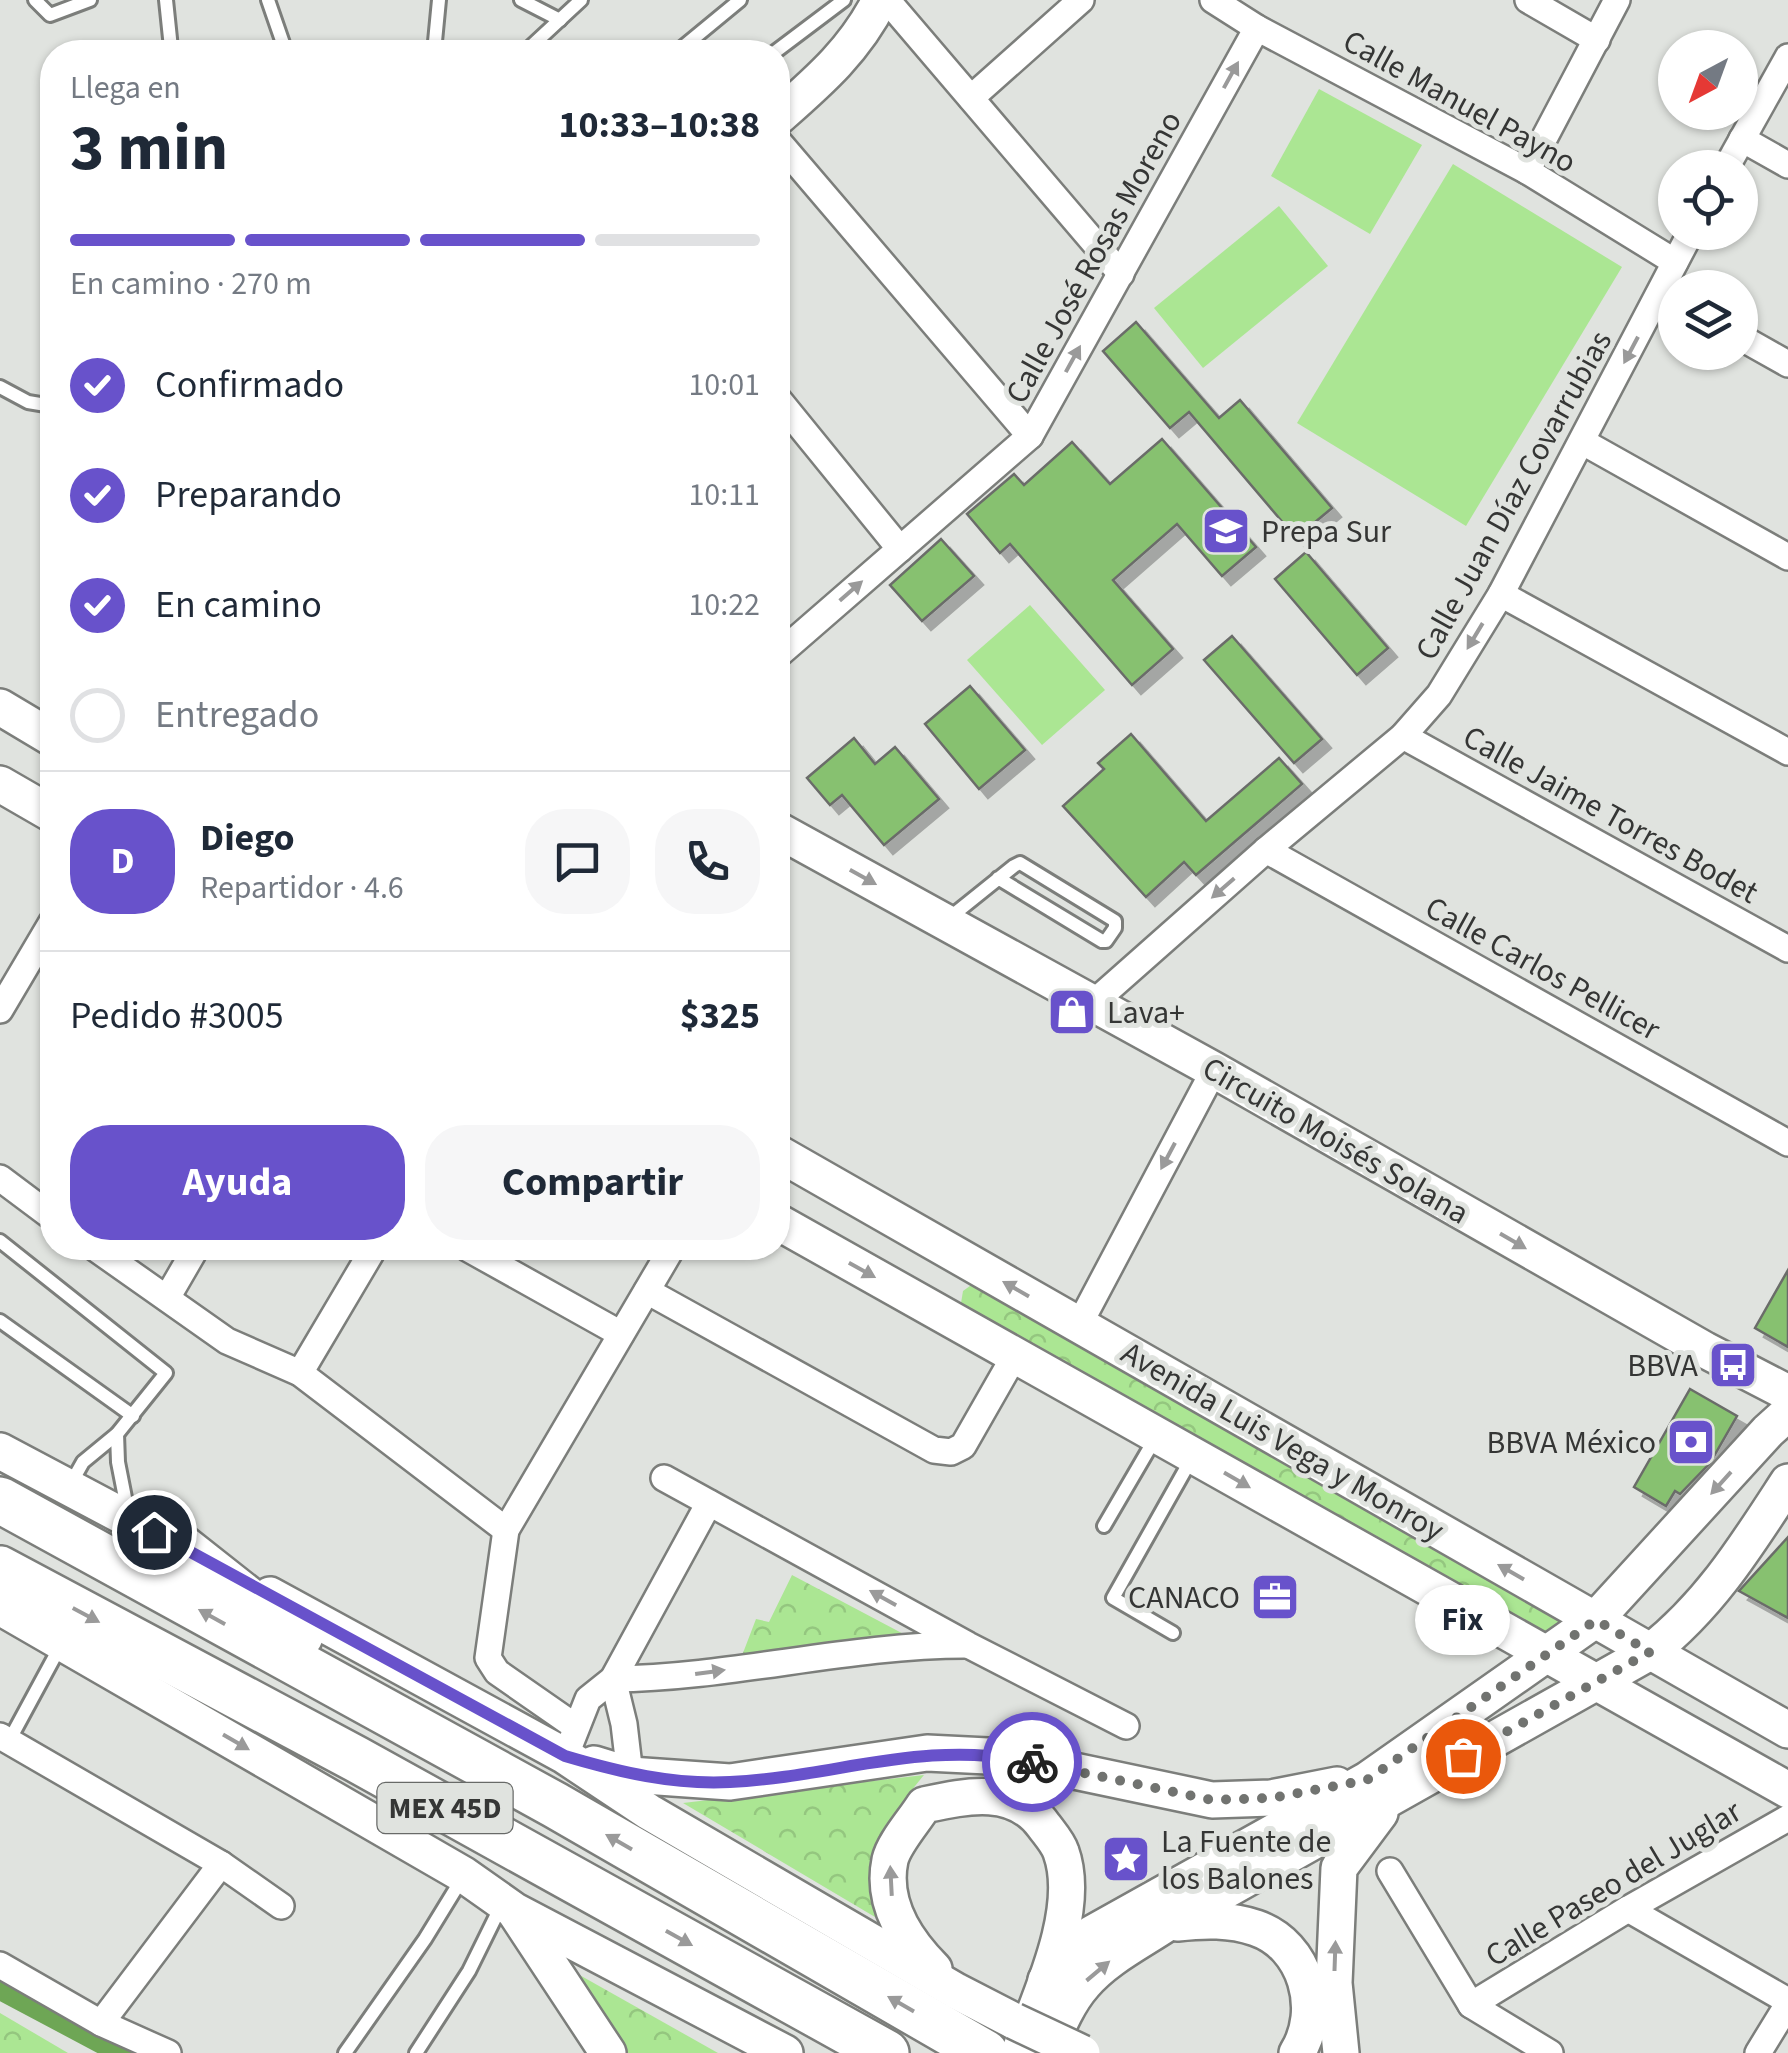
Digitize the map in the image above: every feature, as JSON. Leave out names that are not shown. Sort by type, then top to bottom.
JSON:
[{"type":"highway","name":"MEX 45D","points":[[0,1500],[555,1805],[1006,2042]]},
{"type":"highway","points":[[178,1545],[277,1622],[425,1708],[555,1805]]},
{"type":"highway","name":"MEX 45D","points":[[0,1569],[339,1750],[886,2053]]},
{"type":"main road","points":[[790,107],[833,69],[877,10]]},
{"type":"main road","points":[[0,708],[40,731]]},
{"type":"main road","points":[[0,784],[40,807]]},
{"type":"main road","name":"Circuito Moisés Solana","points":[[790,837],[1214,1070],[1788,1394]]},
{"type":"main road","name":"Avenida Luis Vega y Monroy","points":[[790,1160],[1788,1730]]},
{"type":"main road","name":"Avenida Luis Vega y Monroy","points":[[790,1229],[1788,1790]]},
{"type":"main road","points":[[940,1313],[967,1261]]},
{"type":"main road","points":[[1047,2053],[1061,2019],[1084,1983],[1108,1962],[1381,1788],[1545,1654],[1596,1620],[1788,1413]]},
{"type":"main road","points":[[0,1451],[630,1775],[730,1782],[927,1753],[1008,1757],[1212,1800],[1381,1788]]},
{"type":"main road","points":[[1728,1574],[1788,1482]]},
{"type":"main road","points":[[1006,2042],[1046,1980],[1092,1934],[1650,1652],[1677,1630],[1788,1512]]},
{"type":"main road","points":[[0,1607],[464,1875],[509,1907],[784,2053]]},
{"type":"main road","points":[[571,1742],[649,1812],[956,1990]]},
{"type":"main road","points":[[1341,2053],[1334,1983],[1339,1868],[1381,1788]]},
{"type":"main road","points":[[1046,1980],[1065,1908],[1066,1876],[1060,1850],[1038,1818],[1016,1802],[988,1794],[924,1805],[890,1858],[894,1916],[911,1946],[1006,2042],[1082,2053]]},
{"type":"main road","points":[[509,1907],[608,2053]]},
{"type":"main road","points":[[1166,1924],[1232,1921],[1260,1929],[1279,1942],[1302,1968],[1312,2005],[1303,2044],[1297,2053]]},
{"type":"street","points":[[971,98],[1081,0]]},
{"type":"street","name":"Calle Manuel Payno","points":[[1213,0],[1257,28],[1526,171],[1674,262]]},
{"type":"street","points":[[1528,0],[1597,40]]},
{"type":"street","points":[[1526,171],[1618,0]]},
{"type":"street","points":[[877,10],[971,98],[1120,274]]},
{"type":"street","name":"Calle José Rosas Moreno","points":[[790,645],[1030,436],[1257,28]]},
{"type":"street","points":[[1736,150],[1788,57]]},
{"type":"street","points":[[1742,139],[1788,165]]},
{"type":"street","points":[[790,155],[1030,436]]},
{"type":"street","name":"Calle Juan Díaz Covarrubias","points":[[1673,270],[1681,250]]},
{"type":"street","name":"Calle Juan Díaz Covarrubias","points":[[1092,1004],[1266,850],[1403,736],[1439,695],[1501,594],[1658,313]]},
{"type":"street","points":[[1758,347],[1788,364]]},
{"type":"street","points":[[790,414],[900,549]]},
{"type":"street","points":[[1583,442],[1788,557]]},
{"type":"street","points":[[1501,594],[1788,752]]},
{"type":"street","name":"Calle Jaime Torres Bodet","points":[[1403,736],[1788,949]]},
{"type":"street","name":"Calle Carlos Pellicer","points":[[1266,850],[1788,1143]]},
{"type":"street","points":[[0,1010],[40,942]]},
{"type":"street","points":[[1079,1325],[1214,1070]]},
{"type":"street","points":[[0,1178],[40,1204]]},
{"type":"street","points":[[112,1260],[227,1341],[300,1373],[506,1530]]},
{"type":"street","points":[[167,1298],[189,1260]]},
{"type":"street","points":[[300,1373],[367,1260]]},
{"type":"street","points":[[488,1260],[621,1334]]},
{"type":"street","points":[[665,1260],[506,1530],[488,1658],[497,1672],[571,1742],[588,1699],[613,1678],[709,1503]]},
{"type":"street","points":[[647,1290],[934,1450],[951,1452],[963,1446],[1015,1354]]},
{"type":"street","points":[[664,1478],[968,1645],[1126,1726]]},
{"type":"street","points":[[613,1678],[666,1678],[910,1645],[968,1645]]},
{"type":"street","points":[[613,1678],[630,1775]]},
{"type":"street","points":[[4,1738],[220,1864],[281,1906]]},
{"type":"street","name":"Calle Paseo del Juglar","points":[[1471,2005],[1788,1818]]},
{"type":"street","points":[[101,2022],[220,1864]]},
{"type":"street","points":[[1390,1871],[1471,2005],[1550,2053]]},
{"type":"street","points":[[1628,1910],[1788,2002],[1758,2053]]},
{"type":"street","points":[[0,1966],[101,2022],[168,2053]]},
{"type":"lane","points":[[35,0],[50,15],[90,0]]},
{"type":"lane","points":[[166,0],[170,40]]},
{"type":"lane","points":[[268,0],[282,40]]},
{"type":"lane","points":[[435,40],[439,0]]},
{"type":"lane","points":[[522,0],[560,20]]},
{"type":"lane","points":[[539,40],[581,0]]},
{"type":"lane","points":[[692,40],[740,0]]},
{"type":"lane","points":[[790,40],[840,1],[877,10]]},
{"type":"lane","points":[[0,387],[40,404]]},
{"type":"lane","points":[[945,923],[998,878],[1020,863],[1115,922],[1116,928],[1102,941],[998,878]]},
{"type":"lane","points":[[0,1240],[166,1373],[117,1434],[84,1462],[68,1488]]},
{"type":"lane","points":[[0,1321],[133,1416]]},
{"type":"lane","points":[[117,1434],[118,1462],[130,1520]]},
{"type":"lane","points":[[1104,1526],[1158,1435]]},
{"type":"lane","points":[[1173,1633],[1113,1598],[1194,1455]]},
{"type":"lane","points":[[4,1738],[64,1641]]},
{"type":"lane","points":[[345,2053],[425,1939],[464,1875]]},
{"type":"lane","points":[[416,2053],[509,1907]]},
{"type":"green space","points":[[1319,89],[1422,145],[1370,234],[1271,176]]},
{"type":"green space","points":[[1453,164],[1622,267],[1466,526],[1297,423]]},
{"type":"green space","points":[[1279,206],[1328,266],[1203,368],[1154,308]]},
{"type":"green space","points":[[1030,605],[1105,690],[1042,745],[967,660]]},
{"type":"green space","points":[[974,1283],[1554,1609],[1567,1625],[1545,1643],[961,1303],[963,1291]]},
{"type":"green space","points":[[792,1575],[913,1639],[738,1666],[756,1619],[769,1622]]},
{"type":"green space","points":[[924,1775],[899,1809],[884,1840],[875,1917],[683,1803]]},
{"type":"green space","points":[[576,1973],[718,2053],[625,2053]]},
{"type":"green space","points":[[0,2013],[68,2053],[0,2053]]},
{"type":"building","points":[[1136,322],[1219,418],[1240,400],[1332,508],[1296,538],[1189,412],[1170,428],[1103,351]]},
{"type":"building","points":[[1162,439],[1256,547],[1222,576],[1177,524],[1113,580],[1173,649],[1132,685],[1010,544],[1000,553],[967,514],[1014,474],[1024,485],[1072,442],[1110,484]]},
{"type":"building","points":[[941,539],[974,576],[922,621],[890,585]]},
{"type":"building","points":[[1306,552],[1388,648],[1357,675],[1275,579]]},
{"type":"building","points":[[1232,636],[1322,739],[1294,763],[1204,660]]},
{"type":"building","points":[[970,686],[1025,750],[979,789],[925,724]]},
{"type":"building","points":[[1131,734],[1206,821],[1279,758],[1302,784],[1196,875],[1184,862],[1146,897],[1063,806],[1104,769],[1098,763]]},
{"type":"building","points":[[854,738],[875,764],[895,747],[939,799],[884,845],[842,795],[830,805],[807,778]]},
{"type":"building","points":[[1788,1270],[1788,1347],[1755,1328]]},
{"type":"building","name":"BBVA México","points":[[1690,1389],[1737,1416],[1710,1463],[1680,1494],[1675,1491],[1666,1506],[1634,1487]]},
{"type":"building","points":[[1788,1537],[1788,1618],[1739,1591]]},
{"type":"waterway","points":[[0,1987],[124,2053]]},
{"type":"way so far","points":[[1032,1762],[1212,1800],[1272,1798],[1367,1780],[1596,1620],[1650,1652],[1463,1756]]},
{"type":"place","name":"Prepa Sur","points":[[1226,531]]},
{"type":"place","name":"Lava+","points":[[1072,1012]]},
{"type":"place","name":"BBVA","points":[[1733,1365]]},
{"type":"place","name":"BBVA México","points":[[1691,1442]]},
{"type":"place","name":"CANACO","points":[[1275,1597]]},
{"type":"place","name":"Fix","points":[[1463,1756]]},
{"type":"place","name":"La Fuente de los Balones","points":[[1126,1859]]},
{"type":"route","points":[[154,1532],[565,1756],[630,1775],[730,1782],[927,1753],[1032,1762]]}]
